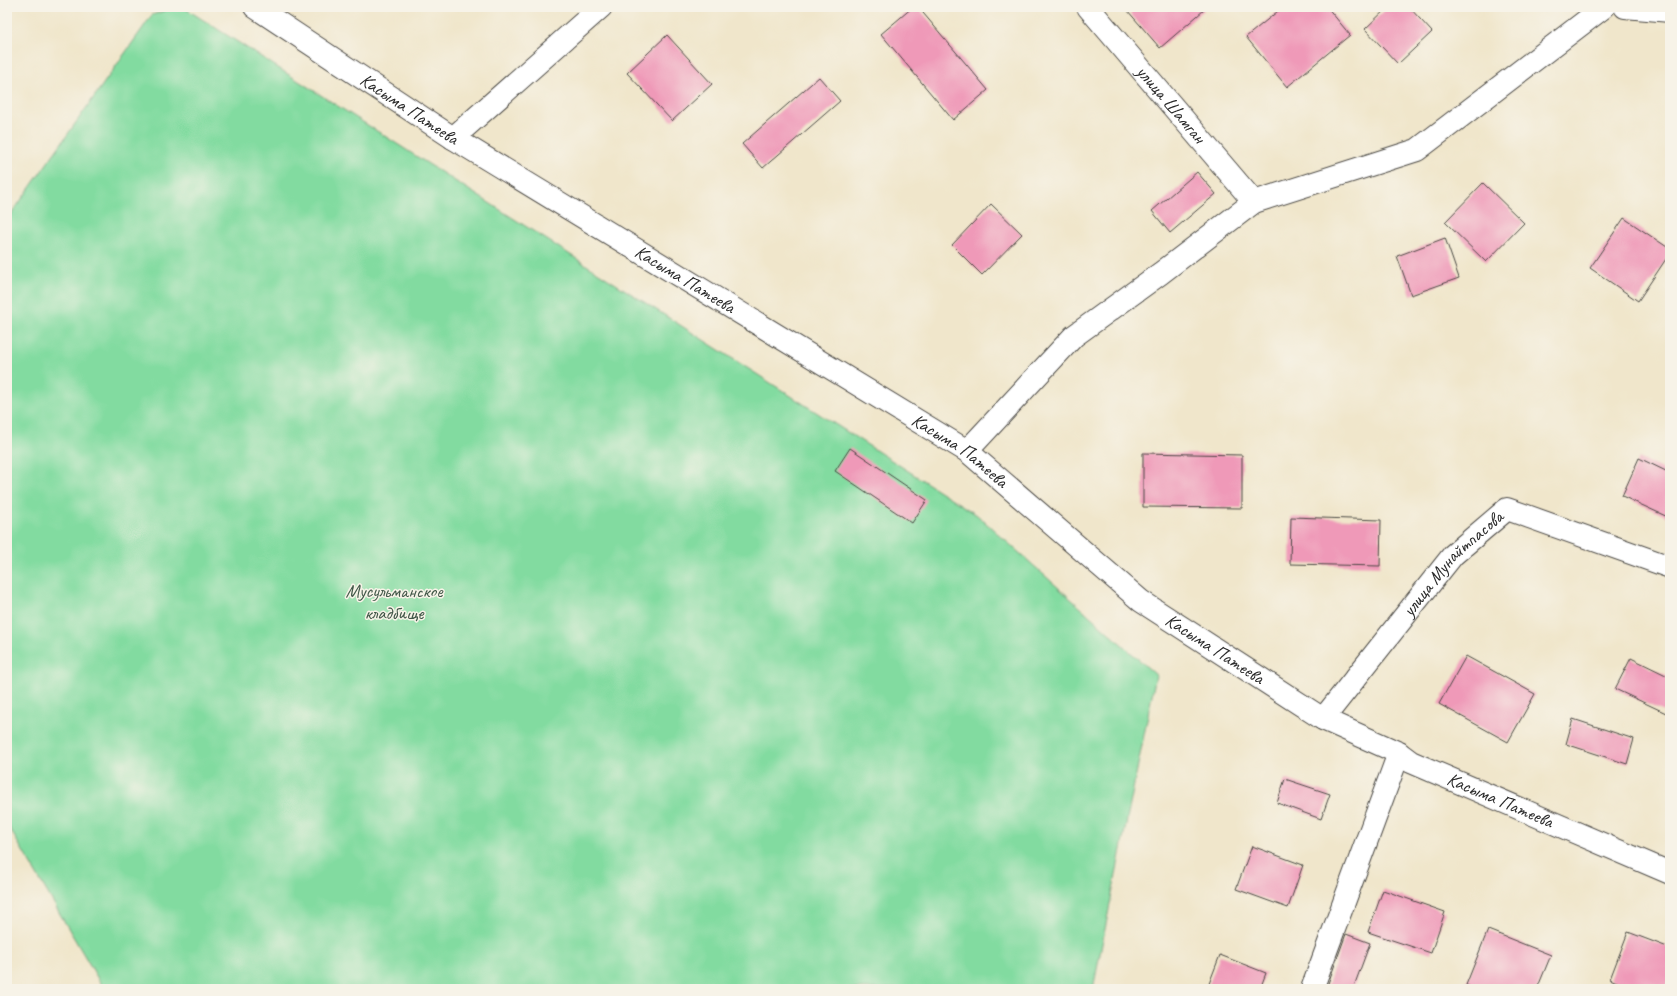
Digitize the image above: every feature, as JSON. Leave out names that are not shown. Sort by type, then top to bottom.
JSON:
[{"type":"street","name":"Касыма Патеева","points":[[255,7],[453,138],[967,451],[1141,601],[1323,719],[1399,753],[1411,762],[1670,873]]},
{"type":"street","points":[[453,138],[601,7]]},
{"type":"street","name":"улица Шамган","points":[[1088,7],[1254,202]]},
{"type":"street","points":[[967,451],[1074,336],[1161,274],[1254,202],[1417,150],[1604,7]]},
{"type":"street","points":[[1625,7],[1670,11]]},
{"type":"street","name":"улица Мунайтпасова","points":[[1323,719],[1453,555],[1507,509],[1670,567]]},
{"type":"street","points":[[1312,989],[1399,753]]},
{"type":"green space","name":"Мусульманское кладбище","points":[[175,7],[183,7],[977,515],[1156,675],[1093,989],[104,989],[7,824],[7,220],[152,15]]},
{"type":"building","points":[[913,7],[918,7],[988,90],[953,120],[881,34]]},
{"type":"building","points":[[1131,7],[1201,7],[1204,10],[1160,48],[1127,10]]},
{"type":"building","points":[[1283,7],[1327,7],[1350,35],[1287,87],[1246,37]]},
{"type":"building","points":[[1388,7],[1409,7],[1432,32],[1398,64],[1365,29]]},
{"type":"building","points":[[667,35],[712,84],[672,121],[627,73]]},
{"type":"building","points":[[819,77],[840,101],[763,168],[742,144]]},
{"type":"building","points":[[1197,172],[1216,194],[1170,233],[1152,211]]},
{"type":"building","points":[[1483,183],[1524,223],[1486,262],[1445,222]]},
{"type":"building","points":[[991,204],[1022,234],[982,275],[952,245]]},
{"type":"building","points":[[1624,218],[1670,249],[1670,253],[1638,301],[1590,268]]},
{"type":"building","points":[[1445,238],[1459,278],[1411,295],[1397,256]]},
{"type":"building","points":[[850,448],[927,500],[912,523],[835,471]]},
{"type":"building","points":[[1143,453],[1242,455],[1242,508],[1143,507]]},
{"type":"building","points":[[1639,458],[1670,473],[1670,518],[1622,496]]},
{"type":"building","points":[[1291,517],[1381,520],[1380,566],[1290,564]]},
{"type":"building","points":[[1466,656],[1535,694],[1508,742],[1439,704]]},
{"type":"building","points":[[1631,658],[1670,677],[1670,704],[1666,713],[1615,689]]},
{"type":"building","points":[[1573,719],[1634,739],[1627,764],[1566,744]]},
{"type":"building","points":[[1285,779],[1330,794],[1321,819],[1277,803]]},
{"type":"building","points":[[1252,846],[1303,865],[1288,908],[1236,889]]},
{"type":"building","points":[[1383,890],[1445,912],[1431,953],[1368,932]]},
{"type":"building","points":[[1488,930],[1551,955],[1537,989],[1475,989],[1466,985]]},
{"type":"building","points":[[1628,932],[1670,948],[1670,978],[1666,989],[1633,989],[1610,979]]},
{"type":"building","points":[[1346,934],[1370,943],[1353,989],[1326,989]]},
{"type":"building","points":[[1220,955],[1266,973],[1260,989],[1207,989]]}]
